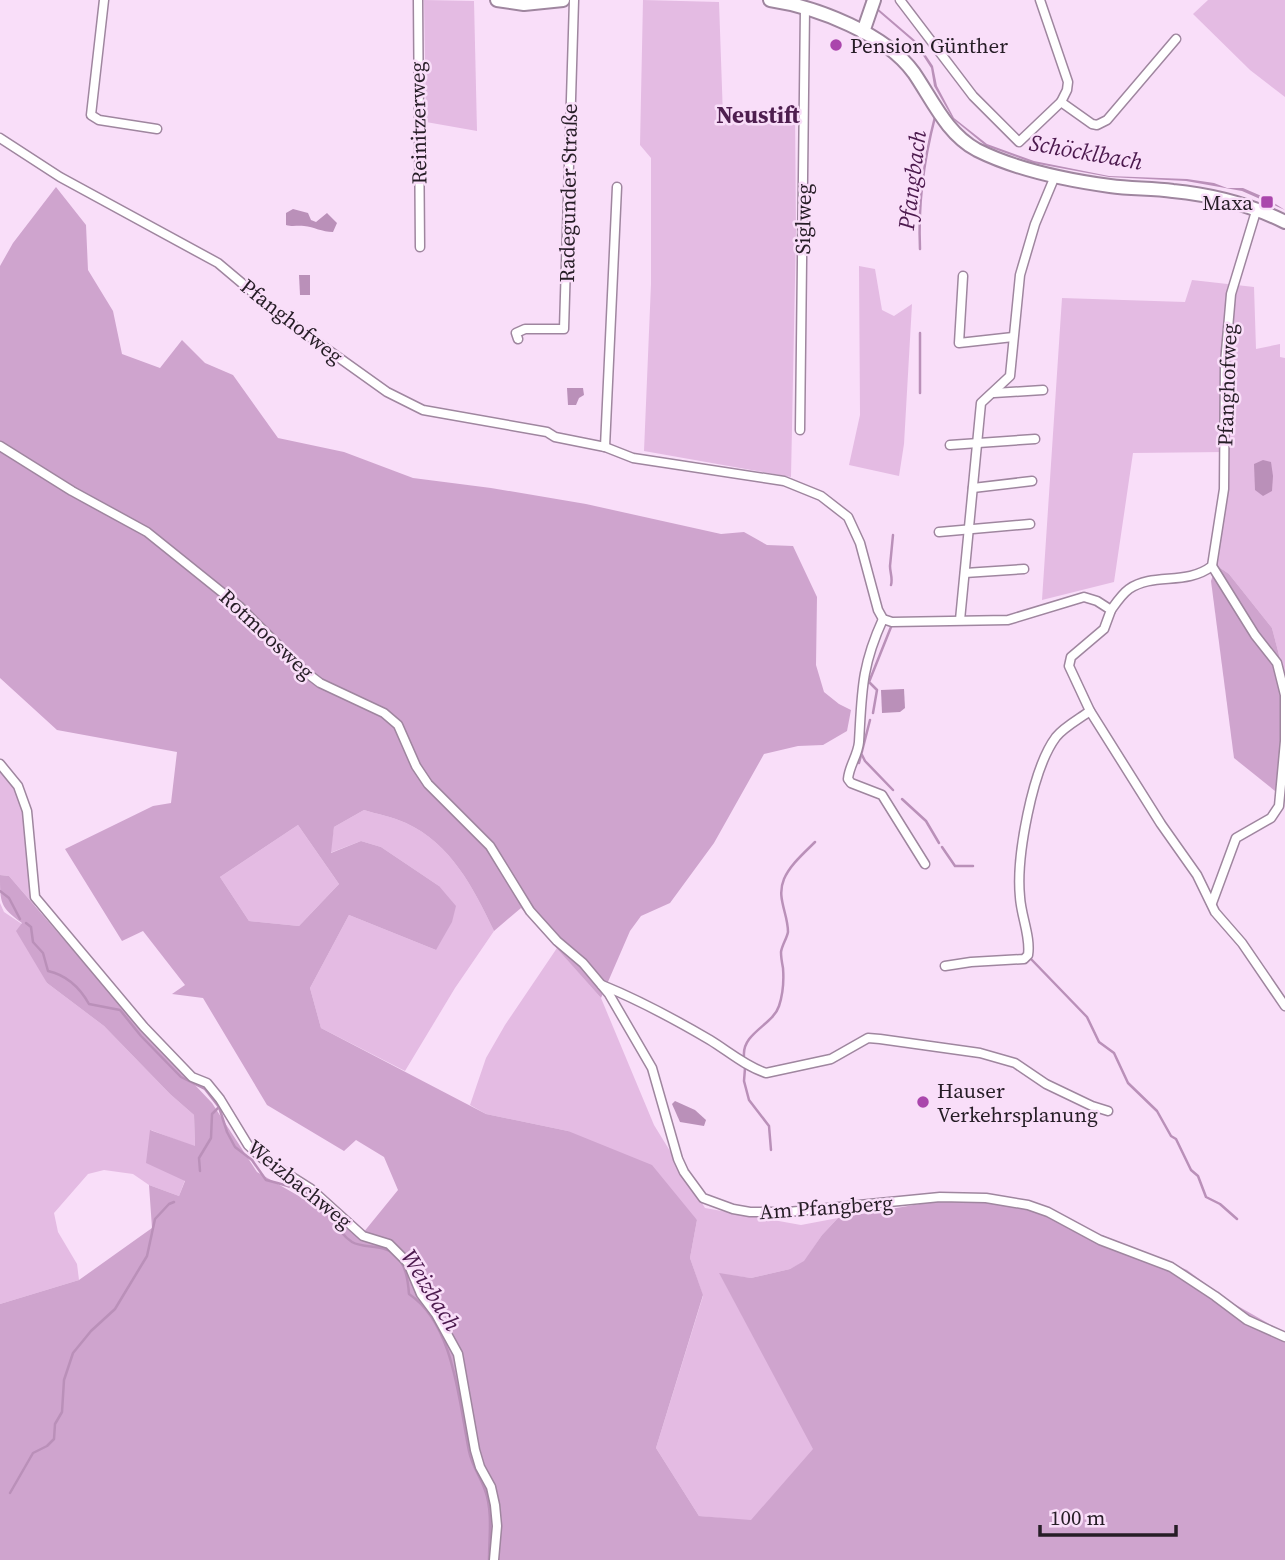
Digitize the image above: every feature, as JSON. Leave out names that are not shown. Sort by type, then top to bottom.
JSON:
[{"type":"main road","points":[[497,0],[531,4],[563,0]]},
{"type":"main road","points":[[770,0],[805,8],[863,32],[903,60],[954,134],[995,158],[1055,176],[1111,186],[1200,194],[1241,202],[1285,222]]},
{"type":"main road","points":[[863,32],[872,5]]},
{"type":"street","points":[[104,0],[92,115],[99,120],[157,129]]},
{"type":"street","name":"Reinitzerweg","points":[[418,0],[420,247]]},
{"type":"street","name":"Radegunder Straße","points":[[518,339],[516,333],[526,329],[564,329],[573,0]]},
{"type":"street","points":[[900,0],[973,96],[1019,142],[1061,102],[1067,90],[1068,82],[1040,0]]},
{"type":"street","name":"Siglweg","points":[[800,430],[805,8]]},
{"type":"street","points":[[1061,102],[1092,124],[1097,125],[1107,120],[1176,40]]},
{"type":"street","name":"Pfanghofweg","points":[[0,138],[60,177],[218,263],[282,317],[387,392],[423,410],[547,432],[555,437],[605,447],[633,458],[784,481],[821,496],[848,517],[860,542],[878,610],[883,619]]},
{"type":"street","points":[[960,620],[981,403],[1010,376],[1020,275],[1035,224],[1055,176]]},
{"type":"street","points":[[605,447],[617,187]]},
{"type":"street","name":"Pfanghofweg","points":[[1212,566],[1224,489],[1225,363],[1231,294],[1256,208]]},
{"type":"street","points":[[963,276],[959,343],[1013,337]]},
{"type":"street","points":[[994,393],[1044,390]]},
{"type":"street","points":[[950,446],[1035,439]]},
{"type":"street","name":"Rotmoosweg","points":[[0,446],[72,491],[147,532],[239,606],[303,670],[320,682],[391,718],[398,725],[416,766],[428,784],[490,846],[530,911],[603,985]]},
{"type":"street","points":[[974,488],[1032,481]]},
{"type":"street","points":[[939,532],[1030,524]]},
{"type":"street","points":[[1212,903],[1236,838],[1271,818],[1279,806],[1285,741],[1284,695],[1277,663],[1255,635],[1212,566],[1191,577],[1145,583],[1129,590],[1111,610],[1104,629],[1071,657],[1069,666],[1090,711],[1197,875],[1215,912],[1242,943],[1285,1006]]},
{"type":"street","points":[[965,573],[1024,569]]},
{"type":"street","points":[[925,864],[882,795],[851,783],[848,779],[859,744],[859,709],[864,669],[883,619],[892,622],[1007,620],[1084,597],[1097,600],[1111,610]]},
{"type":"street","points":[[944,966],[1024,959],[1028,955],[1020,882],[1022,848],[1032,798],[1046,756],[1057,736],[1090,711]]},
{"type":"street","name":"Weizbachweg","points":[[0,764],[18,786],[27,811],[35,897],[144,1027],[192,1077],[207,1083],[248,1145],[262,1158],[311,1189],[363,1236],[388,1244],[408,1263],[421,1294],[436,1314],[458,1354],[475,1450],[495,1505],[497,1526],[494,1560]]},
{"type":"street","points":[[603,985],[709,1040],[756,1070],[766,1073],[831,1059],[868,1038],[880,1039],[980,1053],[1015,1063],[1046,1084],[1108,1111]]},
{"type":"street","name":"Am Pfangberg","points":[[603,985],[652,1068],[678,1159],[684,1172],[704,1198],[733,1209],[771,1213],[940,1198],[986,1198],[1028,1205],[1048,1212],[1100,1240],[1171,1268],[1247,1320],[1285,1337]]},
{"type":"shaded area","points":[[424,0],[474,1],[477,131],[426,122]]},
{"type":"shaded area","points":[[643,0],[719,2],[723,117],[795,110],[796,230],[791,477],[644,451],[651,284],[651,158],[640,145]]},
{"type":"shaded area","name":"Schöcklbach","points":[[865,0],[917,42],[933,66],[937,86],[954,118],[987,144],[1034,161],[1109,176],[1187,179],[1227,188],[1243,188],[1285,210],[1242,191],[1186,181],[1109,177],[1033,163],[986,146],[953,119],[934,86],[931,68],[915,43]]},
{"type":"shaded area","points":[[1208,0],[1285,0],[1285,97],[1250,70],[1193,14]]},
{"type":"shaded area","points":[[56,187],[86,225],[88,270],[113,311],[122,354],[160,368],[182,340],[205,363],[233,375],[278,438],[344,452],[413,478],[586,504],[721,534],[744,532],[767,545],[793,546],[817,597],[816,665],[824,692],[851,710],[847,731],[823,745],[798,746],[764,754],[714,843],[670,903],[641,916],[630,931],[601,998],[521,908],[494,931],[469,883],[436,843],[406,823],[364,810],[334,827],[331,853],[361,841],[381,847],[439,886],[456,906],[452,922],[436,950],[349,915],[310,988],[321,1028],[486,1114],[568,1131],[652,1165],[697,1220],[690,1258],[703,1295],[656,1448],[699,1516],[751,1520],[813,1449],[719,1273],[751,1278],[790,1269],[804,1261],[838,1218],[978,1194],[1070,1222],[1187,1270],[1229,1301],[1285,1333],[1285,1560],[0,1560],[0,1304],[79,1280],[152,1228],[149,1185],[179,1196],[185,1181],[146,1163],[150,1130],[195,1146],[194,1115],[104,1026],[47,983],[16,931],[22,923],[9,913],[3,904],[0,875],[9,876],[128,1014],[212,1103],[257,1172],[363,1233],[398,1190],[384,1157],[356,1140],[344,1151],[267,1105],[203,998],[172,994],[185,985],[143,931],[122,941],[65,849],[153,806],[171,803],[177,752],[57,730],[0,678],[0,266],[13,243]],"holes":[[[298,825],[339,884],[299,926],[249,921],[220,877]]]},
{"type":"shaded area","points":[[293,209],[308,213],[311,220],[316,222],[327,213],[337,223],[333,232],[286,225],[286,213]]},
{"type":"shaded area","points":[[859,266],[875,269],[882,310],[894,316],[912,304],[904,444],[899,476],[849,465],[860,415]]},
{"type":"shaded area","points":[[299,275],[310,275],[310,295],[300,295]]},
{"type":"shaded area","points":[[1192,280],[1254,287],[1256,349],[1280,344],[1280,357],[1285,358],[1285,678],[1272,628],[1229,574],[1216,565],[1224,452],[1133,453],[1114,582],[1042,600],[1062,298],[1185,302]]},
{"type":"shaded area","points":[[567,388],[583,388],[584,395],[576,405],[568,405]]},
{"type":"shaded area","points":[[1263,460],[1271,462],[1273,476],[1272,491],[1263,496],[1255,490],[1254,464]]},
{"type":"shaded area","points":[[1216,565],[1229,574],[1272,628],[1285,678],[1285,799],[1234,758],[1211,581]]},
{"type":"shaded area","points":[[904,689],[905,708],[900,712],[882,713],[881,690]]},
{"type":"shaded area","points":[[0,764],[22,795],[35,906],[9,876],[0,875]]},
{"type":"shaded area","points":[[364,810],[406,823],[436,843],[469,883],[494,931],[455,988],[405,1071],[321,1028],[310,988],[349,915],[436,950],[439,886],[381,847],[361,841],[330,853],[334,827]]},
{"type":"shaded area","points":[[298,825],[339,884],[299,926],[249,921],[220,877]]},
{"type":"shaded area","points":[[0,903],[4,912],[22,924],[47,983],[104,1026],[194,1115],[195,1147],[151,1130],[185,1180],[179,1196],[149,1185],[133,1174],[104,1170],[88,1174],[54,1213],[58,1232],[77,1264],[79,1280],[0,1304]]},
{"type":"shaded area","points":[[557,948],[601,998],[654,1125],[705,1208],[801,1225],[838,1218],[822,1235],[804,1262],[790,1269],[751,1278],[720,1274],[814,1449],[751,1521],[699,1516],[656,1448],[703,1296],[690,1258],[697,1220],[568,1131],[486,1114],[470,1105],[486,1058]]},
{"type":"shaded area","points":[[675,1101],[695,1110],[706,1120],[704,1126],[680,1122],[672,1104]]},
{"type":"waterway","name":"Pfangbach","points":[[920,249],[923,182],[935,117]]},
{"type":"waterway","name":"Pfangbach","points":[[920,333],[920,393]]},
{"type":"waterway","name":"Pfangbach","points":[[891,585],[893,535]]},
{"type":"waterway","name":"Pfangbach","points":[[873,713],[877,690],[869,682],[891,627]]},
{"type":"waterway","name":"Pfangbach","points":[[859,763],[870,720]]},
{"type":"waterway","points":[[862,755],[893,790]]},
{"type":"waterway","points":[[902,799],[926,821],[939,843]]},
{"type":"waterway","name":"Pfangbach","points":[[744,1056],[748,1041],[771,1019],[779,1006],[783,978],[781,952],[788,932],[781,893],[784,879],[815,842]]},
{"type":"waterway","points":[[942,847],[955,866],[973,866]]},
{"type":"waterway","name":"Weizbach","points":[[0,891],[9,898],[20,919]]},
{"type":"waterway","name":"Weizbach","points":[[26,923],[31,927],[33,942],[43,953],[48,971],[72,983],[89,1004],[120,1010],[181,1077],[205,1089],[219,1107],[235,1147],[252,1160],[266,1180],[283,1184],[317,1200],[324,1205],[341,1232],[352,1242],[390,1251],[401,1262],[406,1272],[409,1294],[424,1307],[436,1324],[452,1365],[470,1456],[487,1498],[490,1516],[489,1560]]},
{"type":"waterway","points":[[1031,959],[1087,1017],[1099,1042],[1114,1053],[1128,1083],[1157,1111],[1171,1136],[1176,1139],[1191,1170],[1198,1176],[1206,1197],[1220,1204],[1237,1219]]},
{"type":"waterway","name":"Pfangbach","points":[[745,1068],[744,1081],[749,1100],[769,1126],[771,1150]]},
{"type":"waterway","points":[[200,1171],[199,1158],[211,1138],[212,1114],[219,1107]]},
{"type":"waterway","points":[[10,1493],[33,1453],[54,1439],[55,1424],[62,1412],[64,1380],[73,1353],[91,1331],[115,1309],[147,1256],[155,1219],[174,1202]]},
{"type":"place","name":"Pension Günther","points":[[836,45]]},
{"type":"place","name":"Maxa","points":[[1267,202]]},
{"type":"place","name":"Hauser Verkehrsplanung","points":[[923,1102]]},
{"type":"district","name":"Neustift","points":[[758,115]]}]
